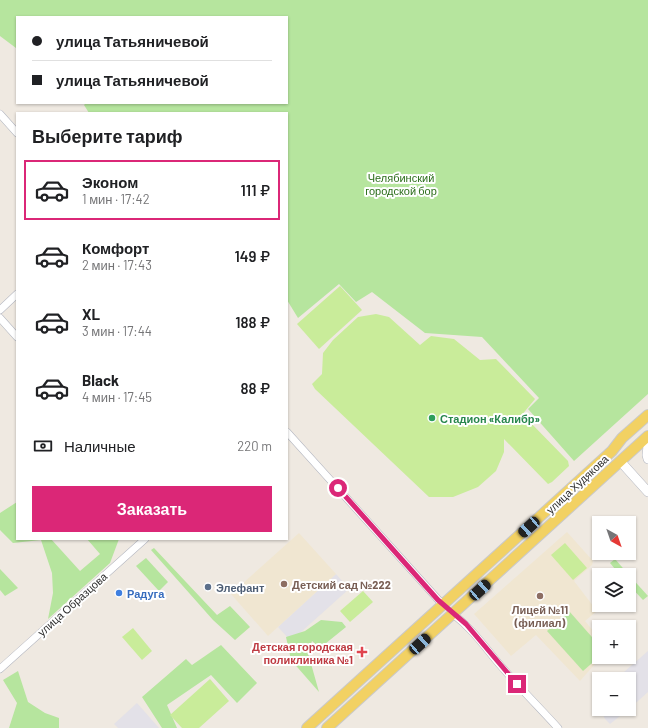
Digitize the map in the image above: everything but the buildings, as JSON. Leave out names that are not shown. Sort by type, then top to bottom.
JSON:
[{"type":"main road","name":"улица Худякова","points":[[307,728],[612,451],[622,438],[648,415]]},
{"type":"main road","name":"улица Худякова","points":[[327,728],[648,436]]},
{"type":"main road","points":[[648,446],[648,459]]},
{"type":"main road","points":[[612,451],[648,492]]},
{"type":"main road","points":[[443,606],[453,614]]},
{"type":"street","points":[[0,114],[16,132]]},
{"type":"street","points":[[0,310],[16,295]]},
{"type":"street","points":[[0,318],[16,336]]},
{"type":"street","points":[[288,433],[443,606]]},
{"type":"street","name":"улица Образцова","points":[[0,669],[143,540]]},
{"type":"street","points":[[453,614],[466,624],[495,659],[558,728]]},
{"type":"shaded area","name":"Лицей №11 (филиал)","points":[[567,532],[593,561],[592,565],[574,581],[592,604],[592,612],[596,612],[585,621],[592,630],[592,664],[595,664],[580,681],[536,635],[511,656],[474,614]]},
{"type":"shaded area","name":"Детский сад №222","points":[[299,533],[336,574],[268,636],[231,594]]},
{"type":"shaded area","points":[[336,574],[349,589],[291,641],[278,627]]},
{"type":"shaded area","points":[[648,651],[648,692],[636,703],[636,672],[624,672],[633,664],[636,664],[636,662]]},
{"type":"shaded area","points":[[137,703],[159,728],[118,728],[114,724]]},
{"type":"shaded area","points":[[604,716],[620,716],[610,724]]},
{"type":"green space","name":"Челябинский городской бор","points":[[0,0],[648,0],[648,394],[574,461],[528,409],[539,398],[482,337],[425,333],[372,292],[356,302],[339,284],[298,318],[288,302],[288,112],[88,112],[84,105],[288,104],[288,16],[16,16],[16,48],[0,36]]},
{"type":"green space","points":[[340,286],[362,310],[319,349],[297,324]]},
{"type":"green space","name":"Стадион «Калибр»","points":[[376,314],[389,317],[420,345],[431,336],[454,339],[480,360],[496,359],[535,399],[512,427],[521,419],[527,419],[568,461],[569,466],[548,484],[504,439],[504,452],[496,471],[478,487],[453,497],[429,497],[315,389],[312,384],[322,374],[323,353],[333,340],[358,317]]},
{"type":"green space","points":[[16,503],[16,540],[41,540],[13,543],[0,530],[0,513]]},
{"type":"green space","points":[[41,540],[52,540],[80,571],[100,554],[88,540],[119,540],[110,563],[48,619],[53,593],[52,573]]},
{"type":"green space","points":[[565,543],[587,568],[573,580],[551,555]]},
{"type":"green space","points":[[154,548],[217,615],[230,606],[250,627],[235,640],[213,620],[151,550]]},
{"type":"green space","points":[[146,558],[168,582],[159,591],[136,566]]},
{"type":"green space","points":[[616,560],[623,568],[614,568],[610,563]]},
{"type":"green space","points":[[0,569],[18,588],[5,596],[0,590]]},
{"type":"green space","points":[[636,583],[648,596],[643,600],[636,592]]},
{"type":"green space","points":[[363,591],[373,602],[350,622],[340,611]]},
{"type":"green space","points":[[569,611],[592,637],[592,663],[583,671],[547,631]]},
{"type":"green space","points":[[321,620],[342,622],[346,627],[320,648],[312,641],[308,653],[319,692],[291,660],[286,637],[305,631]]},
{"type":"green space","points":[[133,628],[152,651],[142,660],[122,637]]},
{"type":"green space","points":[[221,645],[257,683],[237,703],[211,675],[167,705],[177,728],[162,728],[142,697],[186,659],[192,665]]},
{"type":"green space","points":[[18,671],[28,702],[45,713],[59,718],[59,728],[9,728],[17,703],[3,680]]},
{"type":"green space","points":[[210,679],[229,701],[199,728],[182,728],[170,715]]},
{"type":"place","name":"Стадион «Калибр»","points":[[432,418]]},
{"type":"place","name":"Детский сад №222","points":[[284,584]]},
{"type":"place","name":"Элефант","points":[[208,587]]},
{"type":"place","name":"Радуга","points":[[119,593]]},
{"type":"place","name":"Лицей №11 (филиал)","points":[[540,596]]},
{"type":"place","name":"Детская городская поликлиника №1","points":[[362,652]]},
{"type":"route","points":[[338,488],[443,606],[466,624],[517,684]]}]
